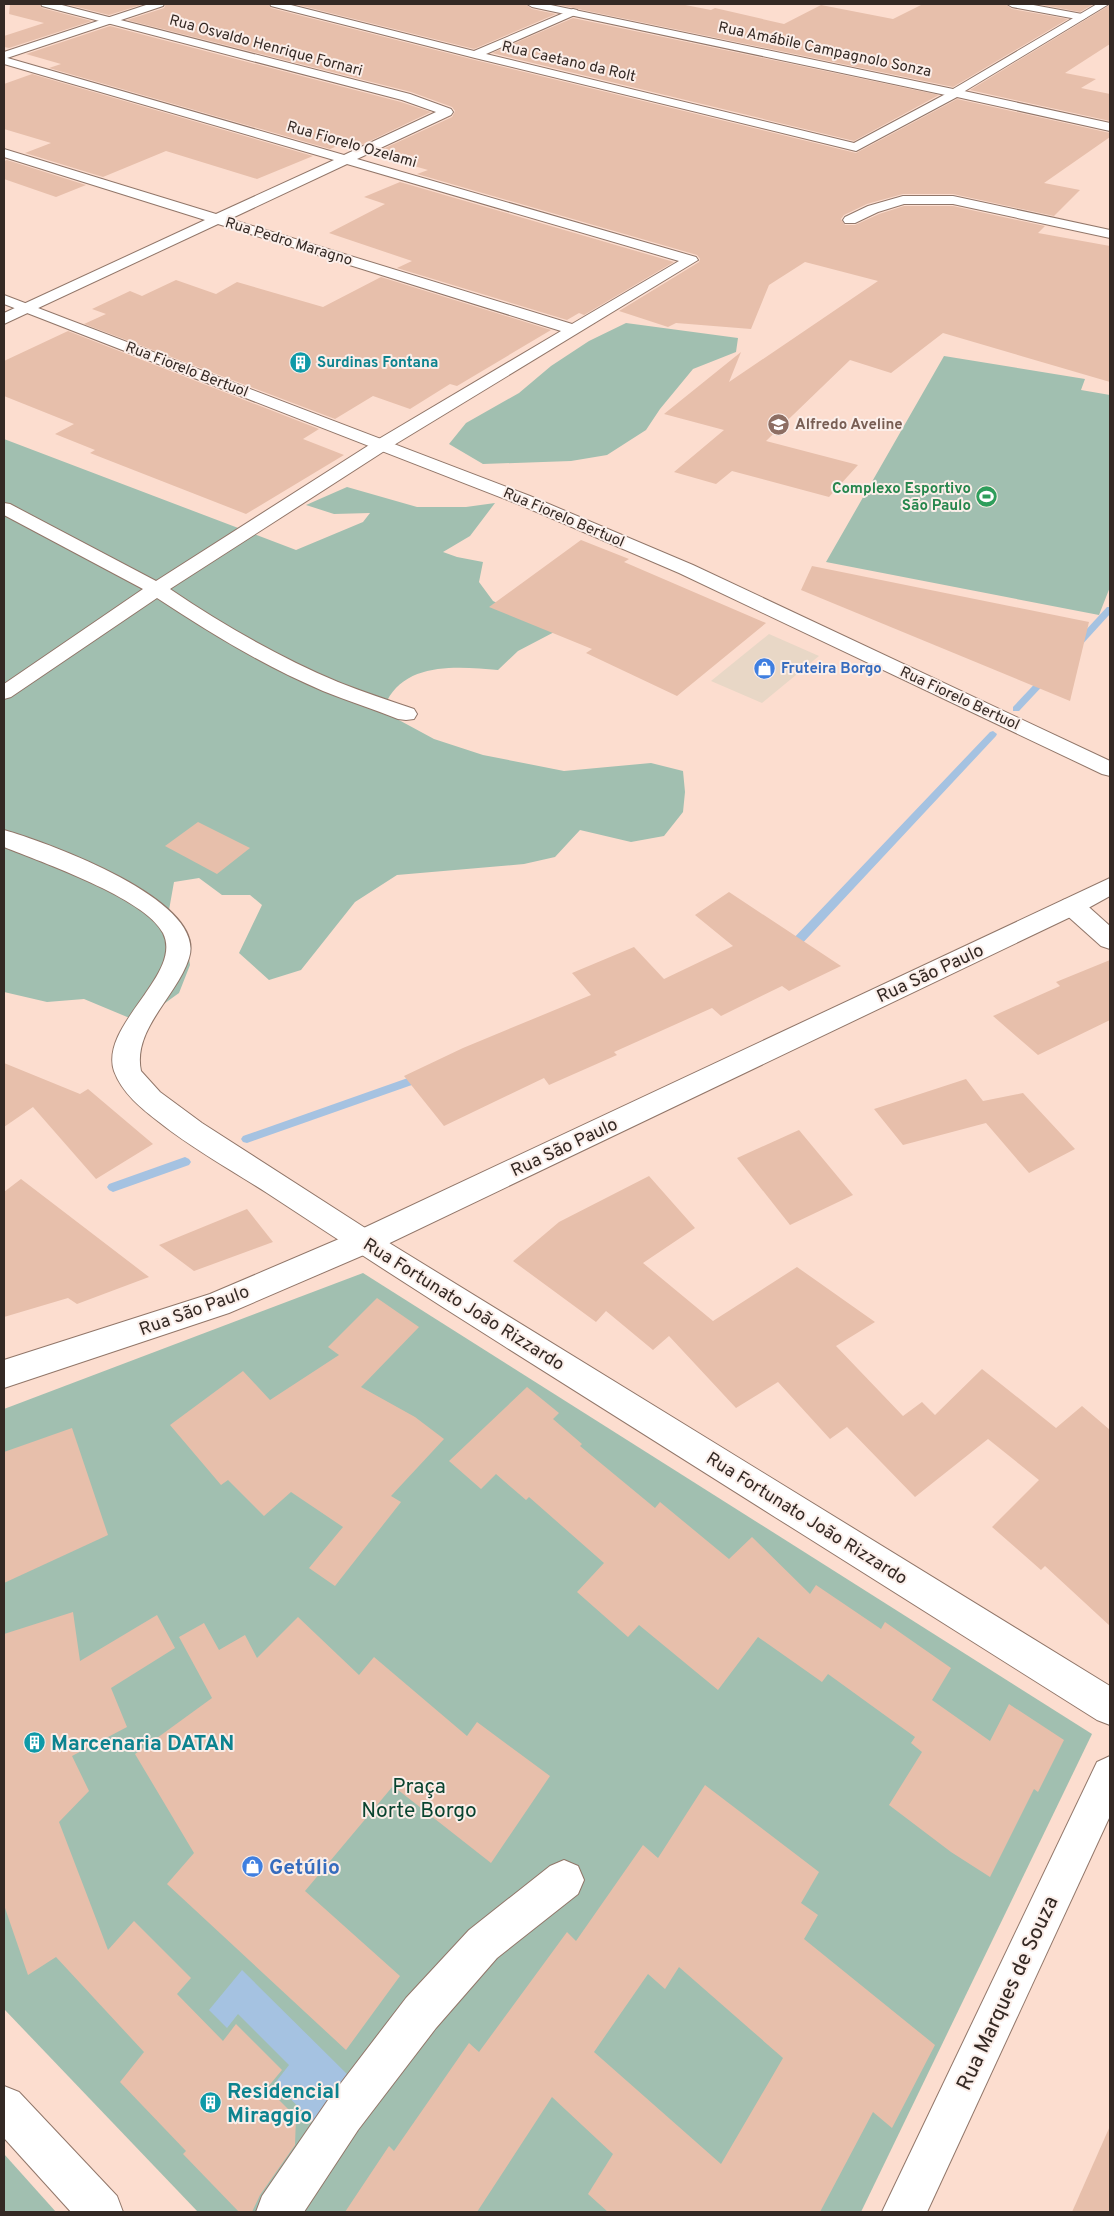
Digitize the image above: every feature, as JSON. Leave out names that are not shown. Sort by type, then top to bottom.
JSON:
[{"type":"street","name":"Rua Osvaldo Henrique Fornari","points":[[46,4],[406,97],[447,112],[344,159]]},
{"type":"street","points":[[4,56],[159,4]]},
{"type":"street","name":"Rua Caetano da Rolt","points":[[275,4],[475,55],[856,147],[955,93]]},
{"type":"street","name":"Rua Amábile Campagnolo Sonza","points":[[532,4],[955,93],[1110,128]]},
{"type":"street","points":[[1012,4],[1082,17]]},
{"type":"street","points":[[955,93],[1104,4]]},
{"type":"street","points":[[475,55],[573,12]]},
{"type":"street","name":"Rua Fiorelo Ozelami","points":[[4,60],[691,260],[574,330]]},
{"type":"street","name":"Rua Pedro Maragno","points":[[4,153],[574,330]]},
{"type":"street","points":[[4,319],[344,159]]},
{"type":"street","points":[[850,220],[874,209],[903,200],[953,200],[1110,234]]},
{"type":"street","name":"Rua Fiorelo Bertuol","points":[[4,298],[524,500],[686,569],[1110,769]]},
{"type":"street","points":[[4,693],[158,589],[383,444],[574,330]]},
{"type":"street","points":[[4,508],[158,589],[215,628],[265,655],[330,686],[406,714]]},
{"type":"street","name":"Rua Fortunato João Rizzardo","points":[[4,838],[119,886],[152,906],[175,932],[179,948],[173,966],[138,1024],[127,1048],[128,1072],[141,1092],[212,1146],[271,1181],[363,1242],[1110,1707]]},
{"type":"street","name":"Rua São Paulo","points":[[4,1374],[218,1304],[363,1242],[1072,906],[1110,886]]},
{"type":"street","points":[[1072,906],[1110,940]]},
{"type":"street","name":"Rua Marques de Souza","points":[[904,2212],[1110,1775]]},
{"type":"street","points":[[278,2212],[343,2115],[421,2013],[483,1944],[564,1880]]},
{"type":"street","points":[[4,2107],[101,2212]]},
{"type":"shaded area","name":"Fruteira Borgo","points":[[769,634],[819,656],[762,703],[711,681]]},
{"type":"green space","points":[[626,323],[738,338],[736,352],[693,369],[660,409],[646,430],[607,455],[571,461],[483,464],[449,444],[466,423],[519,393],[551,366],[589,341]]},
{"type":"green space","name":"Complexo Esportivo São Paulo","points":[[944,356],[1085,379],[1081,390],[1110,395],[1110,587],[1099,615],[826,562]]},
{"type":"green space","points":[[4,439],[296,550],[363,522],[370,513],[334,514],[306,505],[347,487],[417,507],[466,507],[495,503],[470,536],[443,552],[483,562],[479,582],[493,601],[536,622],[560,629],[518,651],[498,670],[468,668],[436,669],[408,679],[396,688],[387,701],[397,719],[434,739],[483,755],[564,771],[651,763],[683,771],[685,792],[683,812],[664,836],[631,842],[580,830],[555,857],[524,864],[397,875],[355,902],[301,970],[269,980],[239,953],[262,905],[250,895],[222,895],[199,878],[174,882],[169,910],[186,940],[190,965],[179,993],[154,1011],[132,1019],[84,999],[47,1002],[4,992]]},
{"type":"green space","name":"Praça Norte Borgo","points":[[363,1273],[1092,1734],[861,2212],[198,2212],[4,2009],[4,1409]]},
{"type":"green space","points":[[4,2154],[56,2212],[4,2212]]},
{"type":"water","points":[[242,1970],[349,2076],[314,2123],[275,2083],[289,2065],[238,2014],[227,2028],[209,2010]]},
{"type":"building","points":[[10,4],[39,4],[42,8],[92,21],[9,48],[4,47],[4,36],[44,23],[9,14]]},
{"type":"building","points":[[65,4],[144,4],[109,15]]},
{"type":"building","points":[[166,4],[268,4],[271,8],[475,60],[856,153],[957,99],[1110,133],[1110,137],[1044,183],[1080,190],[1054,216],[953,194],[903,194],[867,204],[844,215],[841,219],[845,225],[855,225],[879,214],[904,206],[953,206],[1045,226],[1038,233],[1110,246],[1110,382],[943,333],[891,373],[850,360],[766,441],[858,465],[829,497],[732,471],[716,484],[674,472],[724,430],[664,414],[741,352],[729,382],[878,281],[805,262],[769,285],[751,329],[676,323],[668,327],[619,311],[699,262],[700,259],[697,255],[417,174],[428,170],[372,154],[452,117],[455,111],[452,107],[411,92],[127,20],[164,8]]},
{"type":"building","points":[[294,4],[525,4],[532,9],[556,14],[474,49]]},
{"type":"building","points":[[554,4],[680,4],[711,10],[715,8],[784,24],[821,5],[893,19],[923,4],[1005,4],[1012,9],[1068,19],[953,87]]},
{"type":"building","points":[[1037,4],[1094,4],[1080,12]]},
{"type":"building","points":[[1110,5],[1110,44],[1065,73],[1096,79],[1081,88],[1110,94],[1110,121],[970,90]]},
{"type":"building","points":[[573,18],[939,95],[854,141],[492,53]]},
{"type":"building","points":[[110,26],[401,102],[431,112],[353,149],[340,145],[330,149],[49,68],[61,64],[26,54]]},
{"type":"building","points":[[32,74],[313,156],[257,179],[166,151],[103,177],[25,153],[51,143],[4,129],[4,84]]},
{"type":"building","points":[[7,160],[86,185],[56,197],[4,179],[4,161]]},
{"type":"building","points":[[400,182],[674,262],[584,315],[579,313],[567,320],[397,268],[412,261],[329,233],[385,204],[364,197]]},
{"type":"building","points":[[381,277],[551,330],[457,386],[450,384],[410,409],[373,396],[335,419],[84,324],[106,314],[92,309],[130,291],[142,296],[176,280],[216,294],[237,282],[323,307]]},
{"type":"building","points":[[68,331],[319,429],[303,439],[344,455],[246,514],[90,453],[95,450],[55,434],[74,424],[4,396],[4,361]]},
{"type":"building","points":[[581,540],[629,559],[624,562],[766,623],[677,696],[586,653],[592,649],[489,607]]},
{"type":"building","points":[[812,566],[1089,622],[1070,701],[801,590]]},
{"type":"building","points":[[198,822],[250,848],[217,874],[165,846]]},
{"type":"building","points":[[729,892],[841,966],[789,991],[782,986],[721,1016],[712,1008],[614,1052],[617,1055],[549,1085],[544,1078],[444,1126],[404,1076],[463,1048],[591,995],[572,973],[634,947],[664,979],[733,946],[695,915]]},
{"type":"building","points":[[1110,960],[1110,1020],[1038,1055],[993,1016],[1060,986],[1056,982]]},
{"type":"building","points":[[4,1063],[80,1094],[88,1089],[153,1144],[96,1179],[33,1107],[4,1127]]},
{"type":"building","points":[[966,1079],[983,1101],[1023,1093],[1075,1149],[1029,1173],[986,1123],[903,1145],[874,1109]]},
{"type":"building","points":[[799,1130],[853,1195],[790,1225],[737,1158]]},
{"type":"building","points":[[649,1176],[695,1228],[643,1263],[713,1321],[797,1267],[875,1322],[836,1346],[903,1416],[922,1402],[935,1415],[982,1369],[1056,1428],[1082,1406],[1110,1430],[1110,1626],[1045,1566],[1041,1570],[992,1527],[1039,1480],[988,1439],[915,1497],[847,1427],[830,1439],[778,1382],[736,1408],[669,1336],[653,1350],[606,1311],[596,1322],[513,1261],[559,1222]]},
{"type":"building","points":[[21,1179],[149,1277],[77,1304],[68,1298],[4,1317],[4,1192]]},
{"type":"building","points":[[247,1209],[273,1242],[194,1271],[159,1245]]},
{"type":"building","points":[[377,1298],[419,1327],[361,1387],[415,1417],[444,1439],[391,1496],[401,1502],[335,1586],[309,1568],[343,1527],[291,1492],[264,1516],[228,1480],[221,1485],[170,1425],[243,1371],[270,1400],[339,1355],[328,1347]]},
{"type":"building","points":[[527,1387],[559,1413],[553,1419],[582,1444],[580,1446],[655,1508],[660,1502],[729,1559],[752,1537],[810,1594],[816,1585],[881,1629],[885,1622],[951,1668],[932,1700],[990,1741],[1009,1704],[1064,1740],[1038,1792],[1034,1789],[990,1877],[951,1852],[889,1805],[922,1752],[911,1743],[915,1737],[828,1674],[822,1682],[758,1637],[718,1690],[639,1625],[628,1637],[577,1592],[604,1563],[529,1497],[526,1500],[496,1474],[481,1489],[449,1461]]},
{"type":"building","points":[[72,1428],[108,1535],[4,1583],[4,1452]]},
{"type":"building","points":[[73,1612],[80,1661],[157,1615],[175,1648],[111,1688],[127,1727],[72,1756],[89,1791],[59,1822],[108,1950],[134,1921],[191,1978],[177,1994],[223,2041],[236,2024],[282,2070],[267,2088],[296,2117],[295,2145],[260,2195],[252,2212],[239,2212],[183,2154],[186,2151],[120,2082],[144,2052],[56,1957],[28,1975],[4,1905],[4,1634]]},
{"type":"building","points":[[298,1617],[359,1675],[374,1657],[467,1736],[477,1722],[550,1776],[491,1863],[393,1786],[305,1891],[400,1976],[346,2050],[167,1884],[194,1853],[135,1754],[212,1698],[179,1637],[204,1623],[219,1650],[245,1635],[257,1658]]},
{"type":"building","points":[[705,1785],[819,1872],[801,1903],[818,1915],[804,1939],[935,2045],[892,2128],[873,2112],[820,2212],[608,2212],[588,2194],[613,2154],[552,2097],[477,2212],[345,2212],[389,2146],[394,2151],[469,2043],[479,2052],[567,1932],[576,1941],[643,1845],[658,1858]],"holes":[[[679,1967],[783,2058],[721,2164],[594,2052],[648,1974],[665,1989]]]},
{"type":"building","points":[[1110,2126],[1110,2212],[1072,2212]]},
{"type":"waterway","points":[[1076,646],[1110,609]]},
{"type":"waterway","points":[[1016,709],[1046,677]]},
{"type":"waterway","points":[[788,947],[794,945],[993,734]]},
{"type":"waterway","points":[[247,1139],[422,1077]]},
{"type":"waterway","points":[[113,1187],[185,1162]]},
{"type":"place","name":"Surdinas Fontana","points":[[301,362]]},
{"type":"place","name":"Alfredo Aveline","points":[[779,424]]},
{"type":"place","name":"Complexo Esportivo São Paulo","points":[[987,497]]},
{"type":"place","name":"Fruteira Borgo","points":[[765,668]]},
{"type":"place","name":"Marcenaria DATAN","points":[[35,1743]]},
{"type":"place","name":"Getúlio","points":[[253,1867]]},
{"type":"place","name":"Residencial Miraggio","points":[[211,2103]]}]
